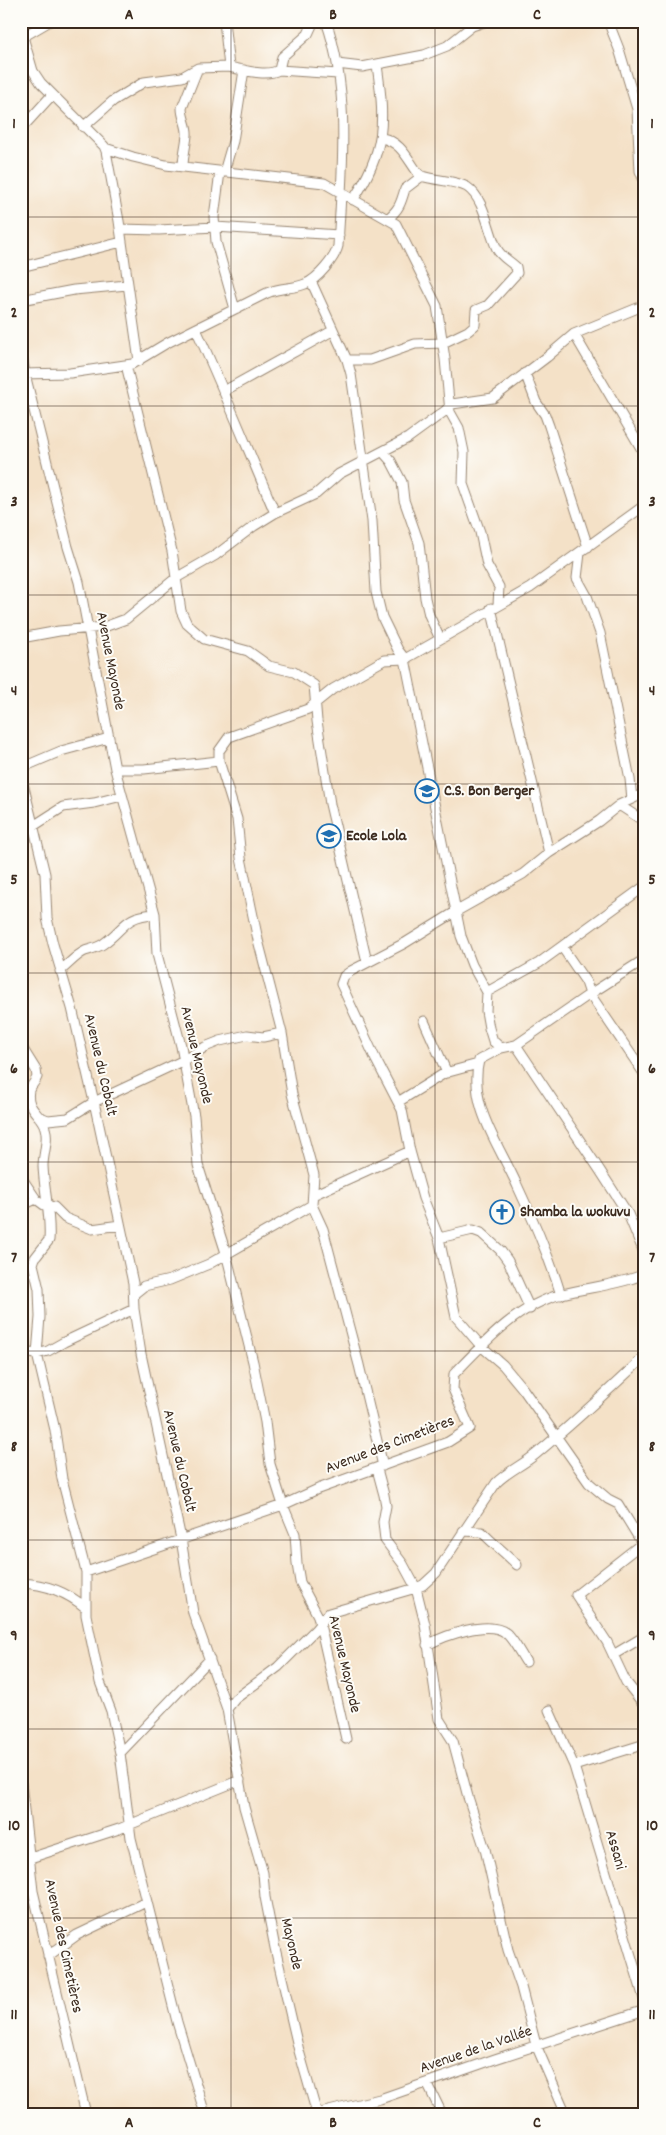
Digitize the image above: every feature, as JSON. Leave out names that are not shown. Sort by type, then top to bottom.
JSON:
[{"type":"street","points":[[50,21],[22,37],[33,71],[52,95],[105,148],[133,158],[183,167],[324,183],[400,228],[415,264],[437,306],[450,412],[459,428],[463,445],[465,459],[463,484],[480,532],[487,565],[498,587],[495,607],[549,853]]},
{"type":"street","points":[[224,21],[230,68]]},
{"type":"street","points":[[279,70],[282,57],[308,34],[314,21]]},
{"type":"street","points":[[23,374],[70,373],[126,365],[139,361],[168,343],[278,288],[298,286],[311,281],[333,260],[338,246],[339,235],[343,131],[337,69],[326,21]]},
{"type":"street","points":[[83,127],[113,101],[144,82],[182,77],[198,68],[230,68],[264,73],[279,70],[337,69],[378,65],[384,62],[424,55],[440,49],[455,41],[472,26],[487,21]]},
{"type":"street","points":[[608,21],[641,109],[640,170],[645,183]]},
{"type":"street","points":[[353,200],[365,183],[382,138],[382,103],[378,65]]},
{"type":"street","points":[[183,167],[183,155],[188,135],[182,115],[182,108],[198,68]]},
{"type":"street","points":[[235,309],[216,242],[215,227],[217,192],[233,141],[244,70]]},
{"type":"street","points":[[21,129],[52,95]]},
{"type":"street","points":[[347,360],[370,360],[415,344],[443,343],[473,328],[476,310],[488,306],[517,273],[516,267],[502,256],[497,248],[486,216],[472,192],[462,185],[422,176],[398,144],[382,138]]},
{"type":"street","points":[[105,148],[120,229],[139,361]]},
{"type":"street","points":[[386,219],[397,211],[402,204],[405,189],[422,176]]},
{"type":"street","points":[[120,229],[159,230],[215,227],[339,235]]},
{"type":"street","points":[[21,267],[122,242]]},
{"type":"street","points":[[311,281],[332,331],[347,360],[354,392],[372,521],[376,592],[382,617],[398,650],[405,659],[462,936],[472,965],[487,992],[486,1011],[493,1041],[501,1048]]},
{"type":"street","points":[[21,300],[74,290],[127,285]]},
{"type":"street","points":[[21,638],[59,631],[89,629],[114,624],[126,619],[176,578],[208,560],[275,513],[316,494],[339,474],[408,438],[455,402],[490,400],[574,334],[645,304]]},
{"type":"street","points":[[196,329],[275,513]]},
{"type":"street","points":[[224,391],[332,331]]},
{"type":"street","points":[[574,334],[645,455]]},
{"type":"street","name":"Avenue Mayonde","points":[[21,349],[23,374],[68,547],[79,582],[115,769],[155,914],[157,954],[184,1060],[194,1116],[198,1165],[226,1253],[253,1362],[265,1422],[270,1464],[283,1505],[295,1534],[300,1582],[313,1604],[320,1624],[346,1739]]},
{"type":"street","points":[[126,365],[172,551],[184,618],[198,636],[248,651],[269,666],[294,672],[314,686],[317,721],[330,804],[367,962]]},
{"type":"street","points":[[525,373],[536,402],[547,420],[588,547]]},
{"type":"street","points":[[383,452],[391,460],[402,482],[404,500],[419,543],[425,598],[429,615],[440,638]]},
{"type":"street","points":[[566,2114],[536,2045],[521,1987],[508,1950],[485,1849],[468,1797],[454,1741],[439,1719],[439,1709],[434,1696],[434,1678],[416,1588],[385,1540],[383,1522],[385,1514],[384,1495],[380,1468],[357,1357],[323,1229],[312,1205],[314,1175],[290,1084],[282,1033],[246,887],[241,858],[239,827],[219,761],[219,751],[230,737],[308,708],[333,689],[384,660],[405,659],[530,588],[645,505]]},
{"type":"street","points":[[580,553],[577,578],[587,596],[600,633],[630,779],[632,799]]},
{"type":"street","points":[[21,768],[46,756],[109,738]]},
{"type":"street","points":[[115,769],[144,769],[219,761]]},
{"type":"street","name":"Avenue du Cobalt","points":[[21,774],[45,874],[47,918],[60,971],[72,1008],[120,1225],[134,1294],[134,1309],[148,1391],[181,1539],[193,1613],[227,1709],[240,1780]]},
{"type":"street","points":[[645,793],[619,804],[599,821],[549,853],[523,874],[344,976],[342,988],[404,1117],[410,1151],[423,1198],[439,1238],[454,1312],[482,1346],[503,1365],[523,1389],[589,1483],[608,1499],[618,1504],[643,1542],[576,1595],[607,1642],[626,1682],[645,1706]]},
{"type":"street","points":[[21,834],[64,808],[122,796]]},
{"type":"street","points":[[619,804],[645,822]]},
{"type":"street","points":[[487,992],[540,963],[644,890]]},
{"type":"street","points":[[60,971],[83,952],[93,950],[116,934],[130,919],[137,916],[155,914]]},
{"type":"street","points":[[562,947],[586,982],[590,994],[645,1075]]},
{"type":"street","points":[[561,1295],[551,1261],[539,1232],[483,1114],[478,1096],[478,1064],[480,1058],[501,1048],[516,1046],[590,994],[645,959]]},
{"type":"street","points":[[424,1021],[447,1073]]},
{"type":"street","points":[[36,1116],[48,1120],[68,1118],[94,1102],[184,1060],[205,1047],[234,1037],[247,1035],[263,1037],[282,1033]]},
{"type":"street","points":[[21,1046],[36,1070],[37,1078],[30,1089],[28,1098],[36,1116],[45,1126],[46,1136],[43,1162],[48,1206],[49,1240],[35,1258],[33,1264],[39,1289],[40,1317],[37,1354],[55,1430],[62,1479],[86,1572],[88,1624],[100,1682],[111,1711],[120,1753],[129,1824],[146,1902],[177,2022],[205,2114]]},
{"type":"street","points":[[516,1046],[628,1214],[645,1255]]},
{"type":"street","points":[[398,1102],[447,1073],[478,1064]]},
{"type":"street","points":[[313,1195],[410,1151]]},
{"type":"street","points":[[21,1177],[36,1199],[44,1206],[54,1207],[65,1218],[82,1226],[97,1229],[120,1225]]},
{"type":"street","points":[[21,1206],[36,1199]]},
{"type":"street","points":[[134,1294],[144,1286],[170,1280],[209,1264],[312,1205]]},
{"type":"street","points":[[439,1238],[473,1230],[482,1233],[500,1250],[508,1261],[530,1309]]},
{"type":"street","name":"Avenue des Cimetières","points":[[86,1572],[283,1505],[318,1489],[448,1442],[469,1430],[470,1424],[453,1389],[454,1374],[509,1322],[530,1309],[561,1295],[613,1284],[645,1274]]},
{"type":"street","points":[[21,1352],[37,1354],[48,1351],[134,1309]]},
{"type":"street","points":[[227,1709],[235,1699],[278,1667],[320,1624],[329,1612],[423,1585],[436,1573],[490,1489],[503,1475],[525,1463],[557,1437],[645,1356]]},
{"type":"street","points":[[463,1531],[482,1532],[517,1565]]},
{"type":"street","points":[[21,1583],[47,1585],[74,1598],[86,1608]]},
{"type":"street","points":[[427,1645],[443,1637],[466,1631],[486,1628],[498,1629],[509,1636],[526,1662]]},
{"type":"street","points":[[613,1655],[645,1636]]},
{"type":"street","points":[[120,1753],[210,1659]]},
{"type":"street","name":"Assani","points":[[549,1710],[570,1752],[645,2002]]},
{"type":"street","points":[[574,1766],[645,1744]]},
{"type":"street","points":[[26,1860],[129,1824],[240,1780]]},
{"type":"street","name":"Mayonde","points":[[240,1780],[244,1807],[262,1874],[264,1897],[275,1948],[299,2050],[317,2114]]},
{"type":"street","name":"Avenue des Cimetières","points":[[21,1783],[26,1860],[86,2114]]},
{"type":"street","points":[[48,1956],[77,1935],[146,1902]]},
{"type":"street","name":"Avenue de la Vallée","points":[[317,2114],[380,2099],[536,2045],[645,2010]]},
{"type":"street","points":[[426,2083],[442,2114]]},
{"type":"place","name":"C.S. Bon Berger","points":[[427,791]]},
{"type":"place","name":"Ecole Lola","points":[[329,836]]},
{"type":"place","name":"Shamba la wokuvu","points":[[502,1212]]}]
